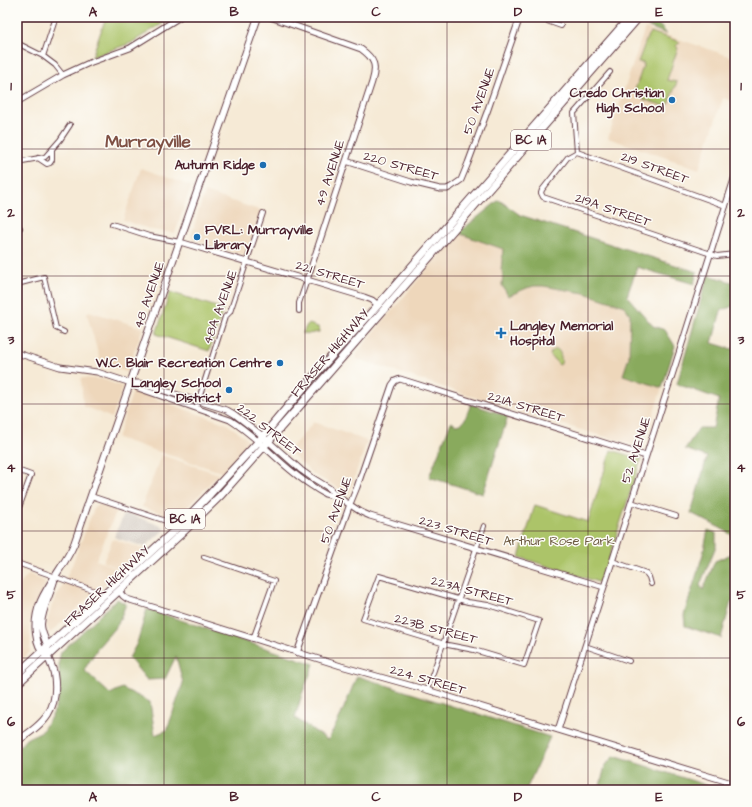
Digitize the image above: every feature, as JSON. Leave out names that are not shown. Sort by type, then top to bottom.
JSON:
[{"type":"main road","name":"48 AVENUE","points":[[17,741],[35,730],[50,712],[55,685],[54,672],[44,648],[41,626],[44,607],[50,594],[55,576],[72,549],[258,17]]},
{"type":"main road","name":"FRASER HIGHWAY","points":[[17,684],[222,495],[311,379],[378,306],[630,17]]},
{"type":"main road","name":"FRASER HIGHWAY","points":[[17,674],[176,528],[263,442],[639,17]]},
{"type":"street","points":[[43,56],[56,17]]},
{"type":"street","points":[[17,102],[63,75],[89,63],[130,48],[180,17]]},
{"type":"street","name":"49 AVENUE","points":[[270,17],[361,49],[369,55],[374,64],[375,73],[306,280],[299,303],[299,311]]},
{"type":"street","name":"50 AVENUE","points":[[451,187],[461,180],[468,163],[520,17]]},
{"type":"street","points":[[536,17],[561,26]]},
{"type":"street","points":[[17,43],[43,56],[55,65],[63,75]]},
{"type":"street","points":[[577,152],[574,113],[610,72]]},
{"type":"street","points":[[17,162],[45,157],[60,140],[70,125]]},
{"type":"street","points":[[38,158],[47,164],[50,163],[52,160],[52,150]]},
{"type":"street","name":"219 STREET","points":[[577,152],[726,206]]},
{"type":"street","name":"219A STREET","points":[[577,152],[568,157],[542,190],[541,194],[543,197],[710,254],[717,256],[735,254]]},
{"type":"street","name":"220 STREET","points":[[346,161],[411,182],[440,189],[447,189],[451,187]]},
{"type":"street","name":"52 AVENUE","points":[[558,730],[735,176]]},
{"type":"street","name":"48A AVENUE","points":[[196,408],[226,317],[230,312],[263,214]]},
{"type":"street","name":"221 STREET","points":[[112,224],[148,236],[180,242],[371,299],[378,306]]},
{"type":"street","points":[[17,284],[44,277],[56,328],[64,332]]},
{"type":"street","name":"222 STREET","points":[[17,353],[60,367],[97,372],[139,383],[234,414],[241,418],[297,476],[306,483],[325,494],[338,497],[350,504]]},
{"type":"street","name":"50 AVENUE","points":[[297,653],[392,385],[395,381],[400,379]]},
{"type":"street","name":"221A STREET","points":[[400,379],[646,456]]},
{"type":"street","name":"222 STREET","points":[[131,382],[138,388],[230,420],[263,442]]},
{"type":"street","points":[[17,470],[31,475],[17,513]]},
{"type":"street","points":[[91,496],[169,522],[176,528]]},
{"type":"street","points":[[631,502],[676,516]]},
{"type":"street","name":"223 STREET","points":[[350,504],[361,512],[370,516],[604,587]]},
{"type":"street","points":[[427,690],[484,526]]},
{"type":"street","points":[[204,557],[274,581],[253,639]]},
{"type":"street","points":[[612,561],[646,573],[651,584]]},
{"type":"street","points":[[17,563],[95,591]]},
{"type":"street","name":"223A STREET","points":[[379,576],[468,602],[488,604],[539,621],[532,641]]},
{"type":"street","name":"223B STREET","points":[[379,576],[363,619],[524,665],[532,641]]},
{"type":"street","name":"224 STREET","points":[[119,591],[127,600],[297,653],[427,690],[735,784]]},
{"type":"street","points":[[585,646],[629,661]]},
{"type":"shaded area","name":"Credo Christian High School","points":[[645,28],[735,58],[735,102],[723,98],[699,169],[608,138]]},
{"type":"shaded area","points":[[141,168],[191,186],[175,233],[152,230],[123,220]]},
{"type":"shaded area","points":[[205,192],[262,211],[247,256],[193,239],[191,235]]},
{"type":"shaded area","name":"Langley Memorial Hospital","points":[[458,233],[503,249],[501,269],[503,272],[502,285],[508,296],[534,286],[543,286],[584,293],[624,306],[630,314],[629,357],[623,375],[662,388],[643,445],[641,447],[526,414],[357,359],[358,351]]},
{"type":"shaded area","points":[[89,311],[143,328],[127,372],[101,364],[87,314]]},
{"type":"shaded area","points":[[81,378],[102,379],[123,387],[112,418],[83,406]]},
{"type":"shaded area","points":[[133,391],[227,424],[245,437],[249,442],[249,445],[224,473],[117,438]]},
{"type":"shaded area","points":[[314,422],[367,441],[349,494],[313,474],[288,451]]},
{"type":"shaded area","points":[[161,455],[219,474],[177,518],[142,507]]},
{"type":"shaded area","points":[[101,504],[117,510],[96,560],[121,570],[50,633],[46,625],[53,602],[62,587],[74,560],[95,506]]},
{"type":"shaded area","points":[[125,512],[166,528],[145,547],[114,537]]},
{"type":"shaded area","points":[[113,539],[146,549],[123,570],[103,562]]},
{"type":"shaded area","points":[[29,574],[46,582],[30,621],[30,652],[17,665],[17,587]]},
{"type":"green space","points":[[106,17],[173,17],[131,43],[92,57]]},
{"type":"green space","points":[[649,17],[659,17],[657,23],[666,34],[642,24]]},
{"type":"green space","points":[[651,32],[680,42],[676,46],[678,48],[667,80],[677,82],[668,105],[664,106],[643,99],[645,94],[635,90],[644,63],[638,62],[648,35]]},
{"type":"green space","points":[[499,200],[520,215],[697,272],[694,284],[637,267],[627,296],[653,326],[665,330],[675,346],[662,388],[623,375],[629,357],[630,314],[624,306],[584,293],[543,286],[527,288],[508,296],[502,285],[503,272],[501,270],[503,249],[458,233]]},
{"type":"green space","points":[[708,275],[735,283],[735,305],[721,311],[712,343],[732,349],[735,347],[735,537],[691,513],[707,457],[685,449],[699,428],[713,428],[719,399],[677,384]]},
{"type":"green space","points":[[170,292],[223,309],[209,351],[156,334]]},
{"type":"green space","points":[[309,324],[318,327],[319,332],[302,334]]},
{"type":"green space","points":[[556,349],[561,355],[561,364],[559,365],[550,355],[551,352]]},
{"type":"green space","points":[[471,404],[508,416],[483,494],[429,477],[451,422],[456,425],[461,424],[465,419]]},
{"type":"green space","name":"Arthur Rose Park","points":[[611,450],[641,459],[601,583],[519,557],[535,505],[588,522]]},
{"type":"green space","points":[[708,530],[716,533],[716,546],[700,585],[703,590],[715,561],[734,553],[735,554],[735,602],[731,602],[721,638],[685,626],[684,615],[703,554]]},
{"type":"green space","points":[[117,599],[126,604],[118,624],[99,646],[84,670],[110,694],[122,688],[150,702],[155,735],[167,730],[183,683],[176,656],[165,679],[147,680],[129,658],[137,643],[147,609],[314,664],[302,694],[295,718],[328,740],[341,715],[357,676],[550,737],[526,790],[17,790],[17,750],[26,739],[42,731],[53,714],[57,702],[59,660],[61,652]]},
{"type":"green space","points":[[614,756],[722,790],[599,790],[605,766]]},
{"type":"place","name":"Credo Christian High School","points":[[672,100]]},
{"type":"place","name":"Autumn Ridge","points":[[263,165]]},
{"type":"place","name":"FVRL: Murrayville Library","points":[[197,237]]},
{"type":"place","name":"Langley Memorial Hospital","points":[[501,333]]},
{"type":"place","name":"W.C. Blair Recreation Centre","points":[[280,363]]},
{"type":"place","name":"Langley School District","points":[[229,390]]},
{"type":"district","name":"Murrayville","points":[[148,142]]}]
